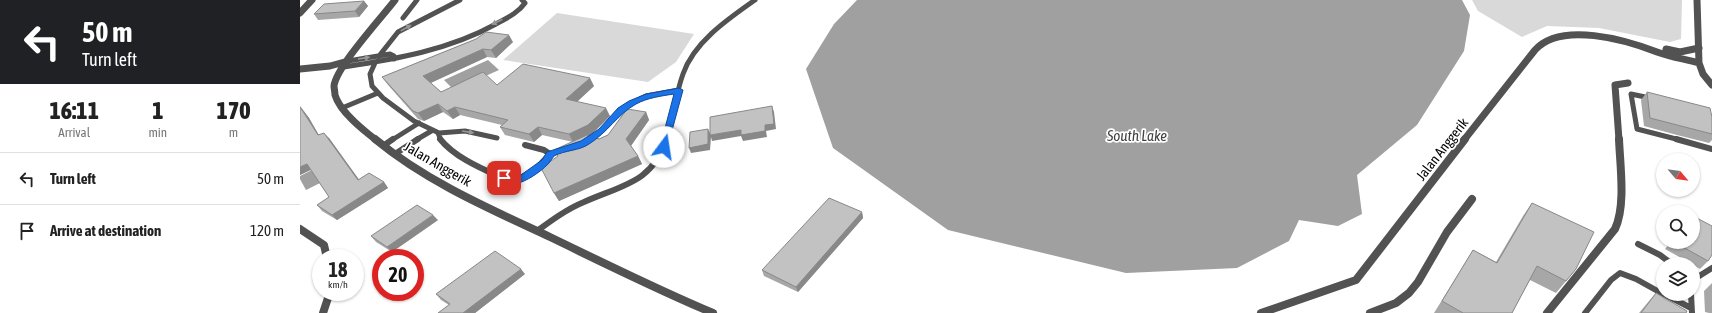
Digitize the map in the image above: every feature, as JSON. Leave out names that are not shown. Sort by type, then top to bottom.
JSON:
[{"type":"street","points":[[300,13],[312,0]]},
{"type":"street","name":"Jalan Anggerik","points":[[395,0],[346,64],[334,86],[336,99],[342,108],[373,140],[416,169],[483,205],[674,297],[713,313]]},
{"type":"street","points":[[1697,0],[1699,63],[1703,74],[1712,85]]},
{"type":"street","name":"Jalan Anggerik","points":[[1261,313],[1356,280],[1529,57],[1547,39],[1559,35],[1592,36],[1650,48],[1657,52],[1699,63]]},
{"type":"street","name":"Jalan Anggerik","points":[[1650,48],[1658,47],[1680,52],[1699,48]]},
{"type":"street","points":[[300,69],[346,64]]},
{"type":"street","points":[[1547,313],[1615,229],[1619,221],[1620,163],[1614,89],[1615,85],[1628,84]]},
{"type":"street","points":[[1370,313],[1396,303],[1409,293],[1418,282],[1447,232],[1472,198]]},
{"type":"street","points":[[300,229],[324,245],[325,249]]},
{"type":"street","points":[[323,313],[327,301]]},
{"type":"lane","points":[[403,18],[417,0]]},
{"type":"lane","points":[[379,56],[398,32],[460,0]]},
{"type":"lane","points":[[346,64],[375,63],[446,46],[468,37],[520,10],[525,3],[522,0]]},
{"type":"lane","points":[[537,231],[560,214],[633,181],[654,166],[664,147],[684,72],[697,51],[718,29],[755,0]]},
{"type":"lane","points":[[346,64],[393,54],[394,59]]},
{"type":"lane","points":[[375,63],[371,68],[370,76],[372,86],[393,106],[435,132],[445,145],[511,182],[521,179],[531,173],[545,162],[550,154],[558,152]]},
{"type":"lane","points":[[584,144],[602,131],[621,110],[632,103],[646,96],[679,90]]},
{"type":"lane","points":[[342,108],[378,92]]},
{"type":"lane","points":[[1654,99],[1631,94],[1637,129],[1712,149]]},
{"type":"lane","points":[[383,146],[419,123]]},
{"type":"lane","points":[[395,154],[435,132],[466,131],[497,138]]},
{"type":"lane","points":[[526,145],[544,150],[550,154]]},
{"type":"lane","points":[[1638,244],[1663,257]]},
{"type":"lane","points":[[1700,274],[1712,268]]},
{"type":"lane","points":[[1585,313],[1612,280],[1620,273],[1636,279],[1656,290]]},
{"type":"lane","points":[[1675,301],[1691,311]]},
{"type":"shaded area","points":[[1472,0],[1682,0],[1681,39],[1670,42],[1599,28],[1547,26],[1522,37],[1478,11]]},
{"type":"shaded area","points":[[557,13],[694,34],[676,62],[648,82],[503,60]]},
{"type":"water","name":"South Lake","points":[[857,0],[1462,0],[1470,15],[1464,51],[1417,125],[1357,175],[1362,214],[1338,226],[1299,220],[1289,241],[1237,268],[1126,273],[948,230],[833,148],[806,69],[834,24]]},
{"type":"water","points":[[488,60],[499,70],[454,90],[444,80]]},
{"type":"water","points":[[312,170],[320,183],[306,190],[300,176]]},
{"type":"building","points":[[364,1],[355,11],[314,14],[324,4]]},
{"type":"building","points":[[486,32],[509,35],[491,50],[483,49],[423,76],[441,92],[483,72],[497,85],[523,64],[590,78],[566,99],[606,108],[588,125],[569,134],[538,127],[529,134],[500,127],[508,120],[455,107],[447,111],[438,104],[418,113],[413,111],[382,77],[476,39]]},
{"type":"building","points":[[1647,92],[1710,108],[1712,117],[1712,134],[1650,118]]},
{"type":"building","points":[[772,106],[774,124],[765,125],[765,131],[741,135],[741,130],[710,135],[710,117]]},
{"type":"building","points":[[300,107],[318,135],[324,133],[358,180],[369,173],[384,182],[332,215],[317,205],[329,197],[307,164],[300,167]]},
{"type":"building","points":[[627,109],[646,112],[626,139],[638,156],[554,193],[541,168],[558,156],[554,150],[587,135],[599,139],[608,135]]},
{"type":"building","points":[[708,129],[708,144],[689,148],[690,132]]},
{"type":"building","points":[[829,198],[862,212],[796,287],[762,270]]},
{"type":"building","points":[[1532,203],[1594,232],[1576,269],[1566,281],[1537,266],[1512,313],[1463,313],[1442,301],[1473,250],[1497,263]]},
{"type":"building","points":[[417,205],[433,215],[387,247],[371,236]]},
{"type":"building","points":[[1700,220],[1712,226],[1712,255],[1708,261],[1687,249],[1700,249]]},
{"type":"building","points":[[495,251],[521,269],[463,313],[438,313],[450,304],[436,294]]},
{"type":"building","points":[[1656,293],[1656,301],[1670,301],[1687,311],[1686,313],[1641,313]]},
{"type":"route","points":[[504,178],[511,182],[521,179],[545,162],[550,154],[584,144],[602,131],[621,110],[632,103],[646,96],[679,90],[664,147]]}]
